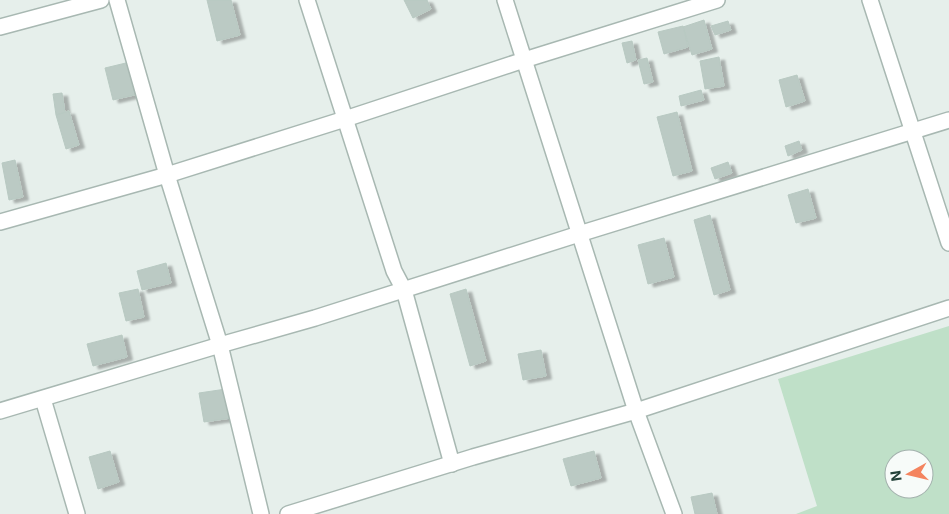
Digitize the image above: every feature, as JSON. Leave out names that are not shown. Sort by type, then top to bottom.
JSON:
[{"type":"street","points":[[0,28],[102,0]]},
{"type":"street","points":[[117,0],[167,175],[220,345],[261,514]]},
{"type":"street","points":[[308,0],[394,271],[404,290],[452,464]]},
{"type":"street","points":[[505,0],[636,411],[674,514]]},
{"type":"street","points":[[0,222],[167,175],[717,0]]},
{"type":"street","points":[[870,0],[949,243]]},
{"type":"street","points":[[0,411],[315,318],[949,120]]},
{"type":"street","points":[[288,514],[636,411],[949,308]]},
{"type":"street","points":[[43,399],[77,514]]},
{"type":"green space","points":[[949,326],[949,514],[796,514],[817,506],[778,379]]},
{"type":"building","points":[[207,0],[231,0],[240,35],[217,41]]},
{"type":"building","points":[[404,0],[427,0],[431,9],[413,18]]},
{"type":"building","points":[[704,20],[712,49],[692,55],[683,27]]},
{"type":"building","points":[[728,21],[731,30],[715,35],[711,26]]},
{"type":"building","points":[[683,26],[688,47],[664,54],[658,32]]},
{"type":"building","points":[[632,41],[636,60],[627,63],[622,43]]},
{"type":"building","points":[[719,57],[724,86],[705,89],[700,61]]},
{"type":"building","points":[[647,58],[653,82],[644,84],[638,60]]},
{"type":"building","points":[[130,62],[138,94],[113,100],[105,68]]},
{"type":"building","points":[[797,75],[805,101],[786,107],[779,80]]},
{"type":"building","points":[[701,90],[704,100],[681,106],[679,96]]},
{"type":"building","points":[[62,93],[65,113],[56,115],[53,94]]},
{"type":"building","points":[[69,111],[79,145],[66,149],[56,115]]},
{"type":"building","points":[[677,112],[692,171],[673,176],[657,117]]},
{"type":"building","points":[[799,141],[802,150],[788,156],[785,146]]},
{"type":"building","points":[[15,160],[23,197],[9,200],[2,163]]},
{"type":"building","points":[[728,162],[732,173],[715,179],[711,168]]},
{"type":"building","points":[[808,189],[816,218],[796,223],[788,195]]},
{"type":"building","points":[[710,215],[730,290],[714,295],[694,220]]},
{"type":"building","points":[[664,238],[674,277],[648,284],[638,245]]},
{"type":"building","points":[[166,263],[171,283],[142,290],[137,271]]},
{"type":"building","points":[[138,289],[144,317],[126,321],[119,293]]},
{"type":"building","points":[[466,289],[486,361],[470,366],[450,294]]},
{"type":"building","points":[[122,335],[127,357],[93,366],[87,344]]},
{"type":"building","points":[[541,350],[546,376],[523,380],[518,354]]},
{"type":"building","points":[[226,389],[231,418],[204,422],[199,393]]},
{"type":"building","points":[[110,451],[119,482],[98,489],[89,457]]},
{"type":"building","points":[[594,451],[601,478],[571,486],[563,459]]},
{"type":"building","points":[[712,493],[717,514],[695,514],[691,497]]}]
